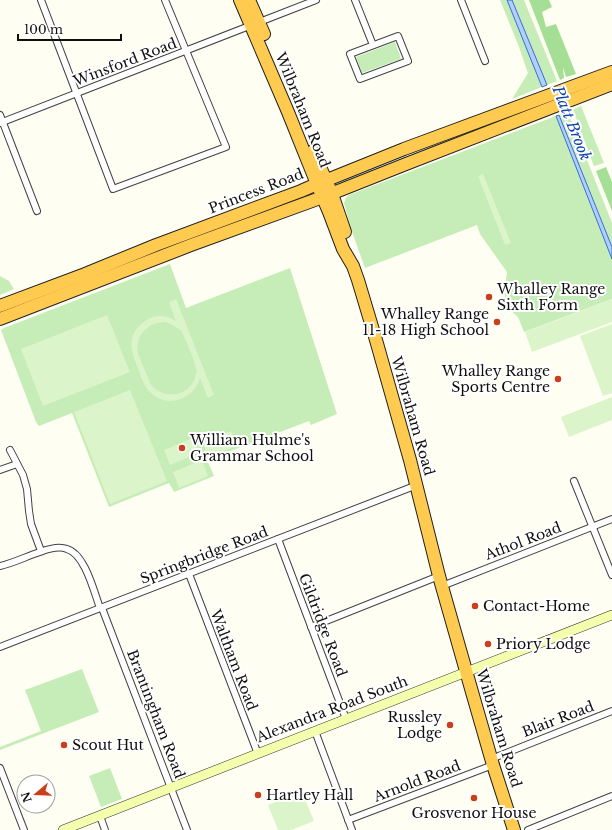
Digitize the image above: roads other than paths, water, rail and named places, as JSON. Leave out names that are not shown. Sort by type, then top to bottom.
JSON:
[{"type":"highway","name":"Wilbraham Road","points":[[240,0],[255,24],[318,164],[322,182],[343,249],[353,266],[379,348],[466,672],[492,762],[514,830]]},
{"type":"highway","name":"Wilbraham Road","points":[[249,0],[255,24]]},
{"type":"highway","name":"Princess Road","points":[[0,306],[156,245],[301,191],[404,149],[576,84],[612,72]]},
{"type":"highway","name":"Princess Road","points":[[0,319],[191,245],[327,196],[612,84]]},
{"type":"street","points":[[41,0],[114,189],[226,147],[165,0]]},
{"type":"street","name":"Winsford Road","points":[[1,123],[316,0]]},
{"type":"street","points":[[355,0],[373,45]]},
{"type":"street","points":[[461,0],[485,61]]},
{"type":"street","points":[[398,36],[408,60],[360,79],[350,54],[373,45],[398,36]]},
{"type":"street","points":[[0,115],[1,123],[37,210]]},
{"type":"street","points":[[10,450],[23,475],[27,490],[31,524],[41,551]]},
{"type":"street","points":[[0,470],[17,464]]},
{"type":"street","points":[[574,481],[612,575]]},
{"type":"street","name":"Springbridge Road","points":[[0,648],[417,485]]},
{"type":"street","name":"Athol Road","points":[[311,627],[612,519]]},
{"type":"street","name":"Gildridge Road","points":[[278,539],[346,719]]},
{"type":"street","name":"Brantingham Road","points":[[0,566],[10,564],[41,551],[61,547],[69,549],[82,560],[187,830]]},
{"type":"street","name":"Waltham Road","points":[[189,574],[258,754]]},
{"type":"street","name":"Alexandra Road South","points":[[63,830],[612,615]]},
{"type":"street","name":"Blair Road","points":[[492,762],[612,711]]},
{"type":"street","points":[[315,731],[352,830]]},
{"type":"street","name":"Arnold Road","points":[[348,820],[492,762]]},
{"type":"street","points":[[0,768],[24,830]]},
{"type":"street","points":[[528,830],[612,796]]},
{"type":"street","points":[[100,816],[105,830]]},
{"type":"water","points":[[507,0],[512,0],[547,85],[542,87]]},
{"type":"water","points":[[559,115],[612,247],[612,259],[556,116]]},
{"type":"place","name":"Whalley Range Sixth Form","points":[[489,297]]},
{"type":"place","name":"Whalley Range 11-18 High School","points":[[497,322]]},
{"type":"place","name":"Whalley Range Sports Centre","points":[[558,379]]},
{"type":"place","name":"William Hulme's Grammar School","points":[[182,448]]},
{"type":"place","name":"Contact-Home","points":[[475,606]]},
{"type":"place","name":"Priory Lodge","points":[[488,644]]},
{"type":"place","name":"Russley Lodge","points":[[450,725]]},
{"type":"place","name":"Scout Hut","points":[[64,745]]},
{"type":"place","name":"Hartley Hall","points":[[258,795]]},
{"type":"place","name":"Grosvenor House","points":[[474,798]]},
{"type":"water label","name":"Platt Brook","points":[[572,123]]}]
